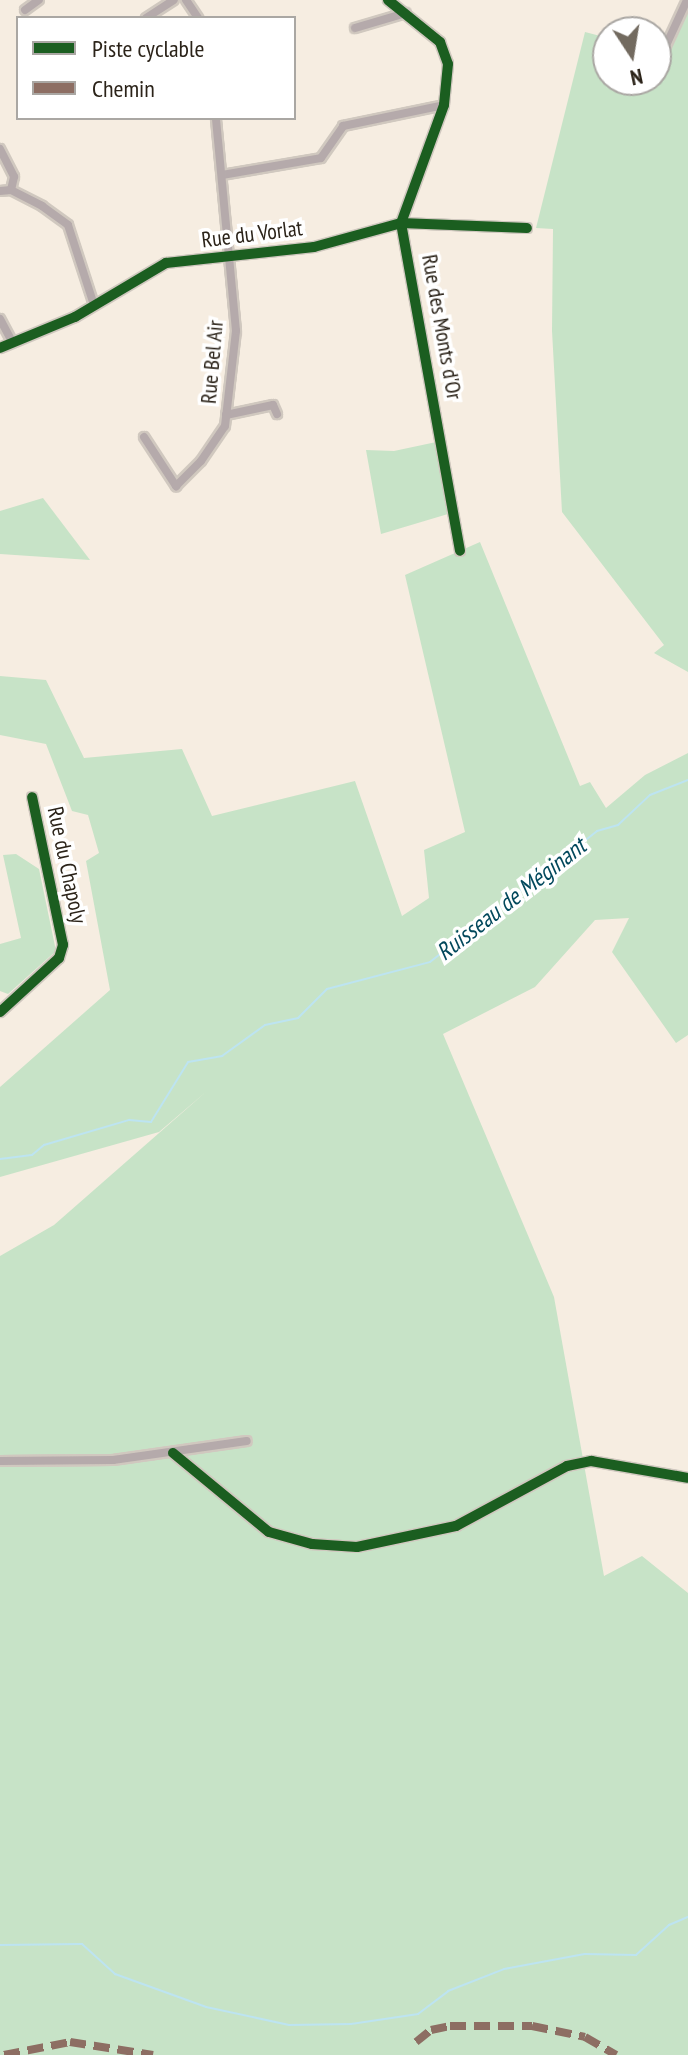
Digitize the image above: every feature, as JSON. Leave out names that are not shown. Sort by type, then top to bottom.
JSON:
[{"type":"street","points":[[25,10],[39,0]]},
{"type":"street","points":[[149,16],[174,0]]},
{"type":"street","points":[[672,32],[687,0]]},
{"type":"street","points":[[392,1],[440,42],[448,64],[444,105],[401,223]]},
{"type":"street","points":[[355,28],[406,13]]},
{"type":"street","points":[[222,175],[321,158],[343,126],[444,105]]},
{"type":"street","name":"Rue Bel Air","points":[[144,437],[176,486],[217,442],[226,415],[236,331],[216,120]]},
{"type":"street","points":[[0,149],[14,177],[11,190]]},
{"type":"street","points":[[0,191],[11,190],[68,225],[94,305]]},
{"type":"street","name":"Rue du Vorlat","points":[[0,348],[94,305],[166,263],[231,259],[314,247],[401,223],[527,228]]},
{"type":"street","name":"Rue des Monts d'Or","points":[[401,223],[460,551]]},
{"type":"street","points":[[0,319],[12,342]]},
{"type":"street","points":[[226,415],[273,405],[277,414]]},
{"type":"street","name":"Rue du Chapoly","points":[[0,1012],[59,958],[63,945],[32,797]]},
{"type":"street","points":[[0,1461],[113,1460],[247,1441]]},
{"type":"street","points":[[173,1453],[245,1518],[269,1532],[312,1544],[357,1547],[456,1526],[567,1466],[591,1461],[688,1478]]},
{"type":"green space","points":[[688,4],[688,672],[654,653],[664,645],[562,512],[552,331],[553,229],[536,228],[585,32],[592,34],[592,96],[672,96],[672,35]]},
{"type":"green space","points":[[441,441],[454,517],[448,514],[381,534],[366,450],[394,451]]},
{"type":"green space","points":[[43,498],[90,560],[0,554],[0,511]]},
{"type":"green space","points":[[480,542],[580,786],[590,782],[606,808],[645,775],[688,753],[688,1035],[676,1043],[612,952],[629,918],[595,920],[535,987],[443,1034],[554,1297],[604,1576],[642,1556],[688,1593],[688,2055],[0,2055],[0,1256],[54,1225],[207,1091],[159,1132],[0,1177],[0,1087],[110,990],[86,861],[99,853],[88,815],[72,811],[46,744],[0,735],[0,676],[46,680],[84,758],[182,749],[212,816],[355,781],[402,916],[429,898],[424,850],[465,832],[405,575]]},
{"type":"green space","points":[[16,854],[39,869],[56,951],[8,994],[0,991],[0,944],[21,938],[3,855]]},
{"type":"waterway","name":"Ruisseau de Méginant","points":[[0,1159],[32,1155],[44,1145],[129,1120],[151,1122],[188,1062],[222,1056],[265,1025],[298,1018],[327,989],[430,962],[597,831],[618,825],[650,795],[688,780]]},
{"type":"waterway","points":[[0,1945],[82,1944],[115,1974],[206,2007],[289,2025],[351,2024],[418,2014],[448,1991],[504,1969],[585,1954],[636,1955],[669,1925],[688,1917]]},
{"type":"marked path","points":[[416,2042],[431,2030],[450,2026],[532,2026],[585,2037],[616,2055]]},
{"type":"marked path","points":[[4,2055],[70,2042],[153,2055]]},
{"type":"cycle path","points":[[388,0],[440,42],[448,64],[444,105],[401,223],[460,551]]},
{"type":"cycle path","points":[[0,348],[75,317],[166,263],[314,247],[401,223],[527,228]]},
{"type":"cycle path","points":[[0,1012],[59,958],[63,945],[32,797]]},
{"type":"cycle path","points":[[173,1453],[269,1532],[312,1544],[357,1547],[456,1526],[567,1466],[591,1461],[688,1478]]}]
